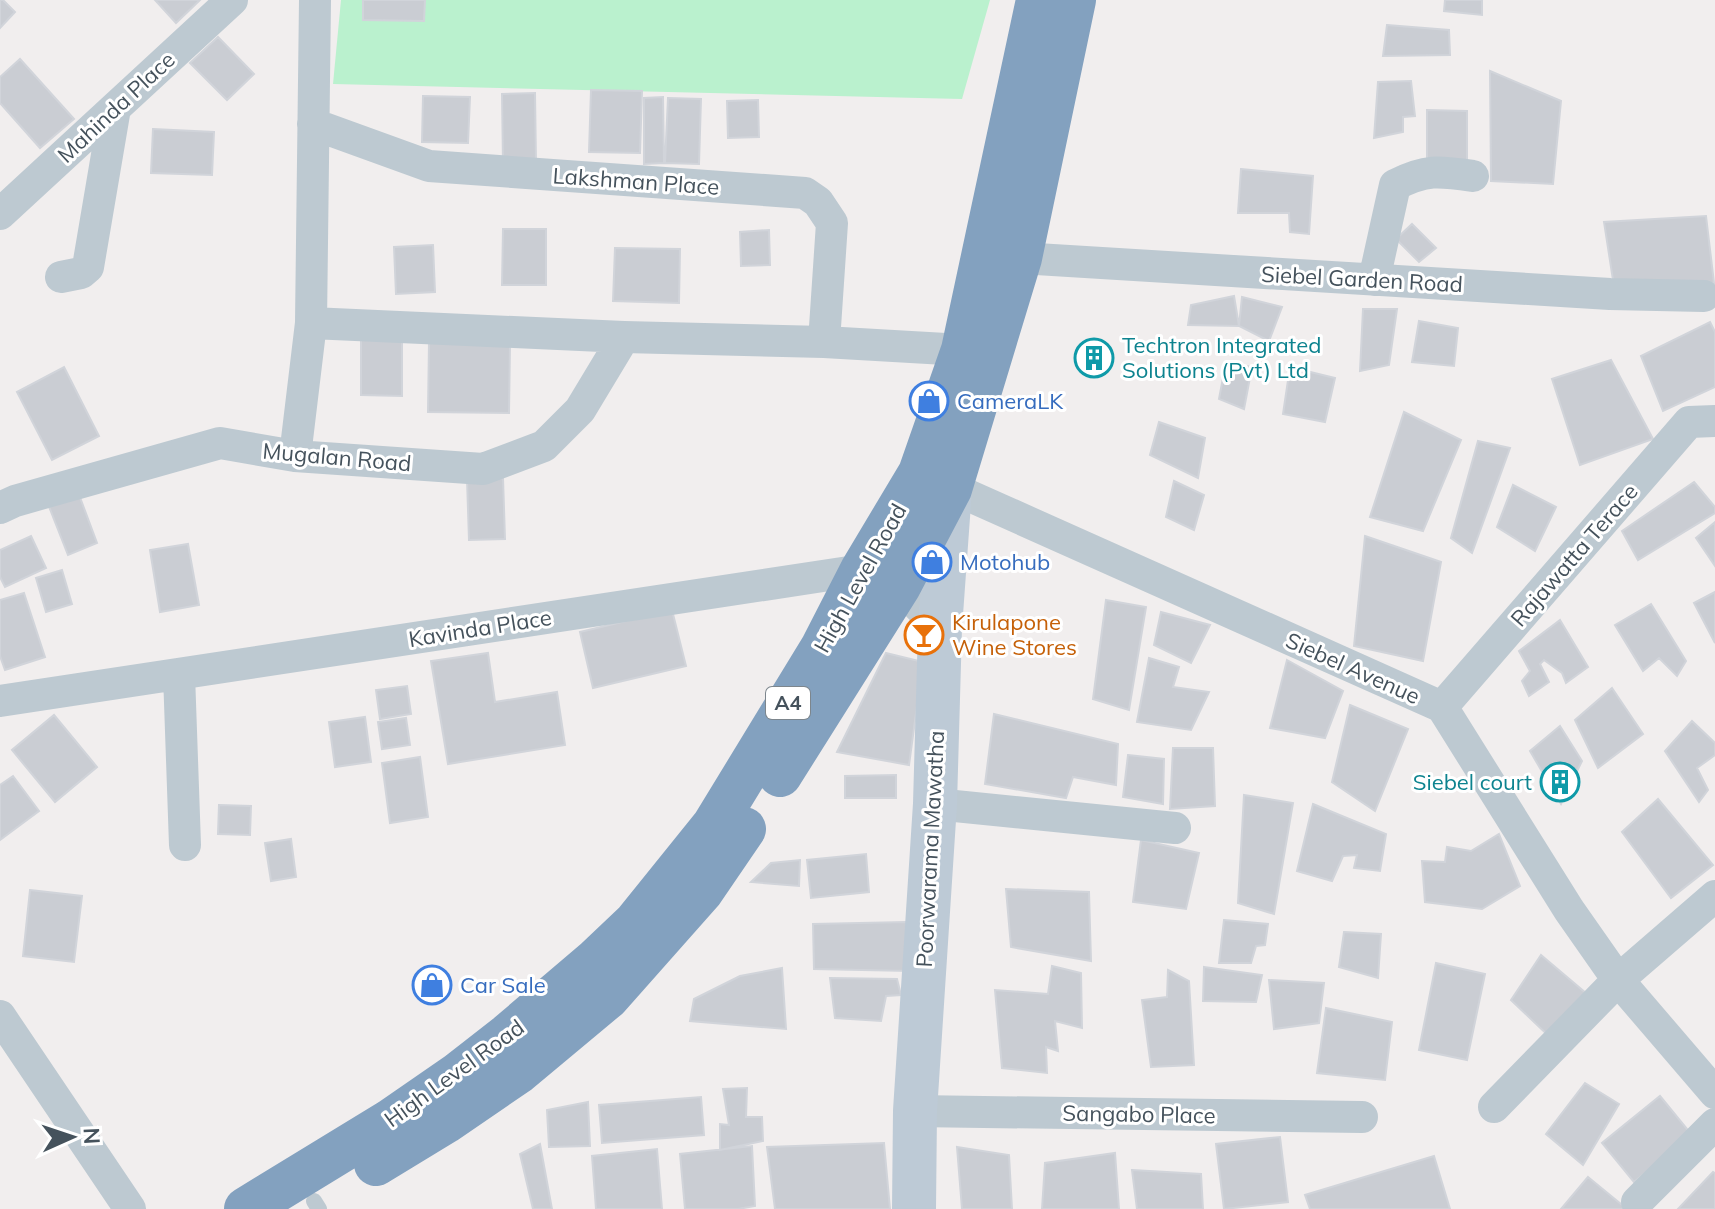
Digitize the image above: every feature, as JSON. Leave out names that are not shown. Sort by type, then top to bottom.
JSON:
[{"type":"highway","name":"High Level Road","points":[[935,481],[1038,0]]},
{"type":"highway","name":"High Level Road","points":[[312,1206],[518,1072],[608,997],[701,892],[773,785],[880,578],[935,481],[1020,258],[1074,0]]},
{"type":"highway","name":"High Level Road","points":[[246,1209],[390,1121],[458,1074],[596,960],[635,923],[714,825],[822,648],[880,578]]},
{"type":"main road","name":"Poorwarama Mawatha","points":[[914,1209],[915,1111],[935,804],[940,628],[935,481]]},
{"type":"street","name":"Mahinda Place","points":[[0,214],[232,0]]},
{"type":"street","points":[[295,456],[311,323],[315,0]]},
{"type":"street","points":[[61,277],[81,273],[88,267],[115,108]]},
{"type":"street","name":"Lakshman Place","points":[[313,124],[429,166],[805,193],[818,202],[832,223],[824,342]]},
{"type":"street","points":[[1374,280],[1395,185],[1416,175],[1441,172],[1473,176]]},
{"type":"street","name":"Siebel Garden Road","points":[[1020,258],[1610,294],[1704,296]]},
{"type":"street","points":[[311,323],[963,350]]},
{"type":"street","name":"Mugalan Road","points":[[0,508],[15,501],[220,443],[295,456],[483,469],[544,446],[580,410],[624,337]]},
{"type":"street","name":"Rajawatta Terace","points":[[1442,707],[1689,422],[1715,421]]},
{"type":"street","name":"Siebel Avenue","points":[[935,481],[1442,707],[1569,910],[1618,980],[1715,1093]]},
{"type":"street","points":[[880,578],[940,628]]},
{"type":"street","name":"Kavinda Place","points":[[0,701],[880,578]]},
{"type":"street","points":[[179,674],[185,845]]},
{"type":"street","points":[[935,804],[1175,828]]},
{"type":"street","points":[[1494,1107],[1618,980],[1715,896]]},
{"type":"street","points":[[0,1016],[130,1209]]},
{"type":"street","name":"Sangabo Place","points":[[915,1111],[1362,1117]]},
{"type":"street","points":[[1637,1202],[1715,1124]]},
{"type":"green space","points":[[341,0],[990,0],[962,99],[333,84]]},
{"type":"building","points":[[0,0],[15,12],[0,28]]},
{"type":"building","points":[[155,0],[200,0],[176,23]]},
{"type":"building","points":[[363,0],[425,0],[424,21],[363,20]]},
{"type":"building","points":[[1445,0],[1482,0],[1482,15],[1444,11]]},
{"type":"building","points":[[1387,25],[1449,30],[1450,55],[1383,56]]},
{"type":"building","points":[[218,37],[254,74],[227,100],[190,63]]},
{"type":"building","points":[[20,59],[74,119],[40,148],[0,103],[0,77]]},
{"type":"building","points":[[1490,71],[1561,101],[1553,184],[1491,181]]},
{"type":"building","points":[[1411,81],[1415,116],[1403,117],[1403,132],[1374,138],[1378,82]]},
{"type":"building","points":[[591,90],[642,91],[640,153],[589,152]]},
{"type":"building","points":[[535,93],[536,163],[503,163],[502,94]]},
{"type":"building","points":[[423,96],[470,97],[468,143],[422,142]]},
{"type":"building","points":[[663,97],[664,163],[644,164],[644,98]]},
{"type":"building","points":[[668,98],[701,99],[699,164],[665,163]]},
{"type":"building","points":[[758,100],[759,137],[728,138],[727,101]]},
{"type":"building","points":[[1427,110],[1467,111],[1467,162],[1427,162]]},
{"type":"building","points":[[153,129],[214,132],[212,175],[151,173]]},
{"type":"building","points":[[1241,169],[1313,176],[1309,234],[1290,232],[1289,213],[1238,213]]},
{"type":"building","points":[[1706,216],[1714,283],[1613,280],[1604,222]]},
{"type":"building","points":[[1412,224],[1436,248],[1419,262],[1396,239]]},
{"type":"building","points":[[503,229],[546,229],[546,285],[502,285]]},
{"type":"building","points":[[769,230],[770,265],[741,266],[740,232]]},
{"type":"building","points":[[433,245],[435,292],[396,294],[394,247]]},
{"type":"building","points":[[615,248],[680,249],[679,303],[613,301]]},
{"type":"building","points":[[1234,296],[1239,326],[1188,325],[1191,305]]},
{"type":"building","points":[[1242,297],[1282,307],[1269,341],[1239,326]]},
{"type":"building","points":[[1363,309],[1397,309],[1389,365],[1360,371]]},
{"type":"building","points":[[1419,321],[1458,328],[1454,366],[1412,362]]},
{"type":"building","points":[[1710,322],[1715,332],[1715,387],[1663,411],[1641,356]]},
{"type":"building","points":[[361,337],[402,337],[402,396],[361,395]]},
{"type":"building","points":[[429,342],[510,343],[509,413],[428,412]]},
{"type":"building","name":"Techtron Integrated Solutions (Pvt) Ltd","points":[[1088,347],[1106,353],[1102,368],[1082,363]]},
{"type":"building","points":[[1611,360],[1653,439],[1580,465],[1552,379]]},
{"type":"building","points":[[1226,362],[1252,367],[1244,409],[1219,399]]},
{"type":"building","points":[[64,367],[99,436],[52,460],[17,392]]},
{"type":"building","points":[[1290,367],[1335,378],[1325,422],[1283,414]]},
{"type":"building","points":[[1404,412],[1461,440],[1423,531],[1370,517]]},
{"type":"building","points":[[1159,422],[1205,438],[1198,478],[1150,455]]},
{"type":"building","points":[[1478,441],[1510,448],[1472,553],[1451,538]]},
{"type":"building","points":[[503,478],[505,539],[469,540],[467,479]]},
{"type":"building","points":[[1174,481],[1204,495],[1194,530],[1166,517]]},
{"type":"building","points":[[1694,482],[1715,507],[1715,513],[1638,560],[1622,531]]},
{"type":"building","points":[[1513,485],[1556,507],[1535,551],[1497,527]]},
{"type":"building","points":[[78,492],[97,543],[68,555],[48,504]]},
{"type":"building","points":[[1715,522],[1715,566],[1696,538]]},
{"type":"building","points":[[31,536],[46,568],[5,587],[0,577],[0,550]]},
{"type":"building","points":[[1365,536],[1441,562],[1423,661],[1354,646]]},
{"type":"building","points":[[188,544],[199,605],[160,612],[150,550]]},
{"type":"building","points":[[62,570],[72,604],[46,612],[36,578]]},
{"type":"building","points":[[1715,592],[1715,643],[1694,603]]},
{"type":"building","points":[[24,593],[45,657],[5,670],[0,656],[0,600]]},
{"type":"building","points":[[1106,600],[1146,607],[1129,710],[1093,699]]},
{"type":"building","points":[[1651,604],[1686,661],[1677,676],[1659,658],[1643,671],[1615,625]]},
{"type":"building","points":[[672,610],[686,666],[593,688],[580,632]]},
{"type":"building","points":[[1161,612],[1210,625],[1191,663],[1154,645]]},
{"type":"building","points":[[1560,620],[1588,667],[1566,683],[1562,673],[1544,660],[1540,664],[1549,682],[1529,696],[1522,681],[1530,671],[1519,651]]},
{"type":"building","points":[[488,653],[495,702],[557,692],[565,745],[448,764],[431,661]]},
{"type":"building","points":[[886,653],[923,662],[909,765],[837,752]]},
{"type":"building","points":[[1149,658],[1179,667],[1173,687],[1209,692],[1191,730],[1137,722]]},
{"type":"building","points":[[1287,660],[1343,691],[1325,738],[1270,728]]},
{"type":"building","points":[[407,686],[411,714],[380,719],[376,690]]},
{"type":"building","points":[[1612,688],[1643,734],[1598,768],[1575,720]]},
{"type":"building","points":[[1350,705],[1408,729],[1375,811],[1332,782]]},
{"type":"building","points":[[994,714],[1118,744],[1116,785],[1073,777],[1066,798],[985,784]]},
{"type":"building","points":[[54,715],[97,767],[55,802],[12,750]]},
{"type":"building","points":[[365,717],[371,762],[335,767],[329,722]]},
{"type":"building","points":[[406,718],[410,745],[382,749],[378,722]]},
{"type":"building","points":[[1692,721],[1715,743],[1715,755],[1697,768],[1708,790],[1699,802],[1665,751]]},
{"type":"building","name":"Siebel court","points":[[1560,726],[1582,761],[1561,804],[1530,751]]},
{"type":"building","points":[[1173,748],[1213,748],[1215,806],[1170,809]]},
{"type":"building","points":[[1128,755],[1164,759],[1163,804],[1123,797]]},
{"type":"building","points":[[420,757],[428,817],[390,823],[382,763]]},
{"type":"building","points":[[896,775],[896,798],[845,798],[845,776]]},
{"type":"building","points":[[13,776],[39,811],[0,840],[0,785]]},
{"type":"building","points":[[1244,795],[1293,803],[1274,914],[1238,903]]},
{"type":"building","points":[[1658,799],[1713,865],[1671,898],[1622,832]]},
{"type":"building","points":[[1313,804],[1386,834],[1380,871],[1354,868],[1357,855],[1343,856],[1332,881],[1297,871]]},
{"type":"building","points":[[219,805],[251,806],[250,835],[218,834]]},
{"type":"building","points":[[1499,834],[1520,886],[1482,909],[1425,902],[1422,861],[1445,862],[1447,847],[1471,851]]},
{"type":"building","points":[[291,839],[296,877],[271,881],[265,843]]},
{"type":"building","points":[[1141,840],[1199,853],[1186,909],[1133,902]]},
{"type":"building","points":[[866,854],[869,892],[811,898],[807,860]]},
{"type":"building","points":[[800,860],[799,886],[751,882],[771,863]]},
{"type":"building","points":[[1006,889],[1089,892],[1091,961],[1011,947]]},
{"type":"building","points":[[30,890],[82,896],[74,962],[23,956]]},
{"type":"building","points":[[1224,920],[1268,924],[1265,945],[1256,946],[1251,963],[1219,963]]},
{"type":"building","points":[[906,922],[910,971],[814,969],[813,924]]},
{"type":"building","points":[[1344,932],[1381,934],[1378,978],[1339,967]]},
{"type":"building","points":[[1541,955],[1587,994],[1555,1042],[1511,1000]]},
{"type":"building","points":[[1436,963],[1485,974],[1467,1060],[1419,1050]]},
{"type":"building","points":[[1052,966],[1081,973],[1082,1028],[1055,1021],[1058,1051],[1046,1047],[1047,1073],[1002,1068],[995,990],[1048,994]]},
{"type":"building","points":[[1204,967],[1262,975],[1256,1002],[1203,1001]]},
{"type":"building","points":[[782,968],[786,1029],[690,1021],[694,999],[740,976]]},
{"type":"building","points":[[1168,970],[1189,981],[1194,1065],[1151,1067],[1142,1000],[1167,997]]},
{"type":"building","points":[[830,978],[897,979],[901,995],[886,996],[881,1021],[835,1018]]},
{"type":"building","points":[[1269,980],[1324,983],[1319,1023],[1274,1029]]},
{"type":"building","points":[[1326,1008],[1392,1022],[1385,1080],[1317,1073]]},
{"type":"building","points":[[1585,1083],[1619,1104],[1583,1165],[1546,1134]]},
{"type":"building","points":[[747,1088],[746,1117],[762,1117],[763,1141],[720,1150],[720,1124],[729,1125],[723,1089]]},
{"type":"building","points":[[1660,1096],[1692,1135],[1634,1182],[1602,1143]]},
{"type":"building","points":[[701,1097],[704,1135],[602,1143],[599,1105]]},
{"type":"building","points":[[588,1102],[590,1146],[549,1147],[547,1110]]},
{"type":"building","points":[[1280,1137],[1288,1202],[1224,1209],[1216,1144]]},
{"type":"building","points":[[884,1143],[890,1209],[775,1209],[767,1147]]},
{"type":"building","points":[[540,1144],[552,1209],[533,1209],[520,1154]]},
{"type":"building","points":[[752,1146],[755,1206],[685,1209],[680,1154]]},
{"type":"building","points":[[957,1147],[1009,1155],[1012,1209],[962,1209]]},
{"type":"building","points":[[657,1149],[662,1209],[596,1209],[592,1156]]},
{"type":"building","points":[[1115,1153],[1119,1209],[1042,1209],[1045,1163]]},
{"type":"building","points":[[1434,1156],[1450,1209],[1310,1209],[1305,1195]]},
{"type":"building","points":[[1132,1170],[1201,1174],[1203,1209],[1137,1209]]},
{"type":"building","points":[[1713,1172],[1715,1209],[1678,1209]]},
{"type":"building","points":[[1588,1177],[1627,1209],[1561,1209]]},
{"type":"place","name":"Techtron Integrated Solutions (Pvt) Ltd","points":[[1094,358]]},
{"type":"place","name":"CameraLK","points":[[929,401]]},
{"type":"place","name":"Motohub","points":[[932,562]]},
{"type":"place","name":"Kirulapone Wine Stores","points":[[924,635]]},
{"type":"place","name":"Siebel court","points":[[1560,782]]},
{"type":"place","name":"Car Sale","points":[[432,985]]}]
